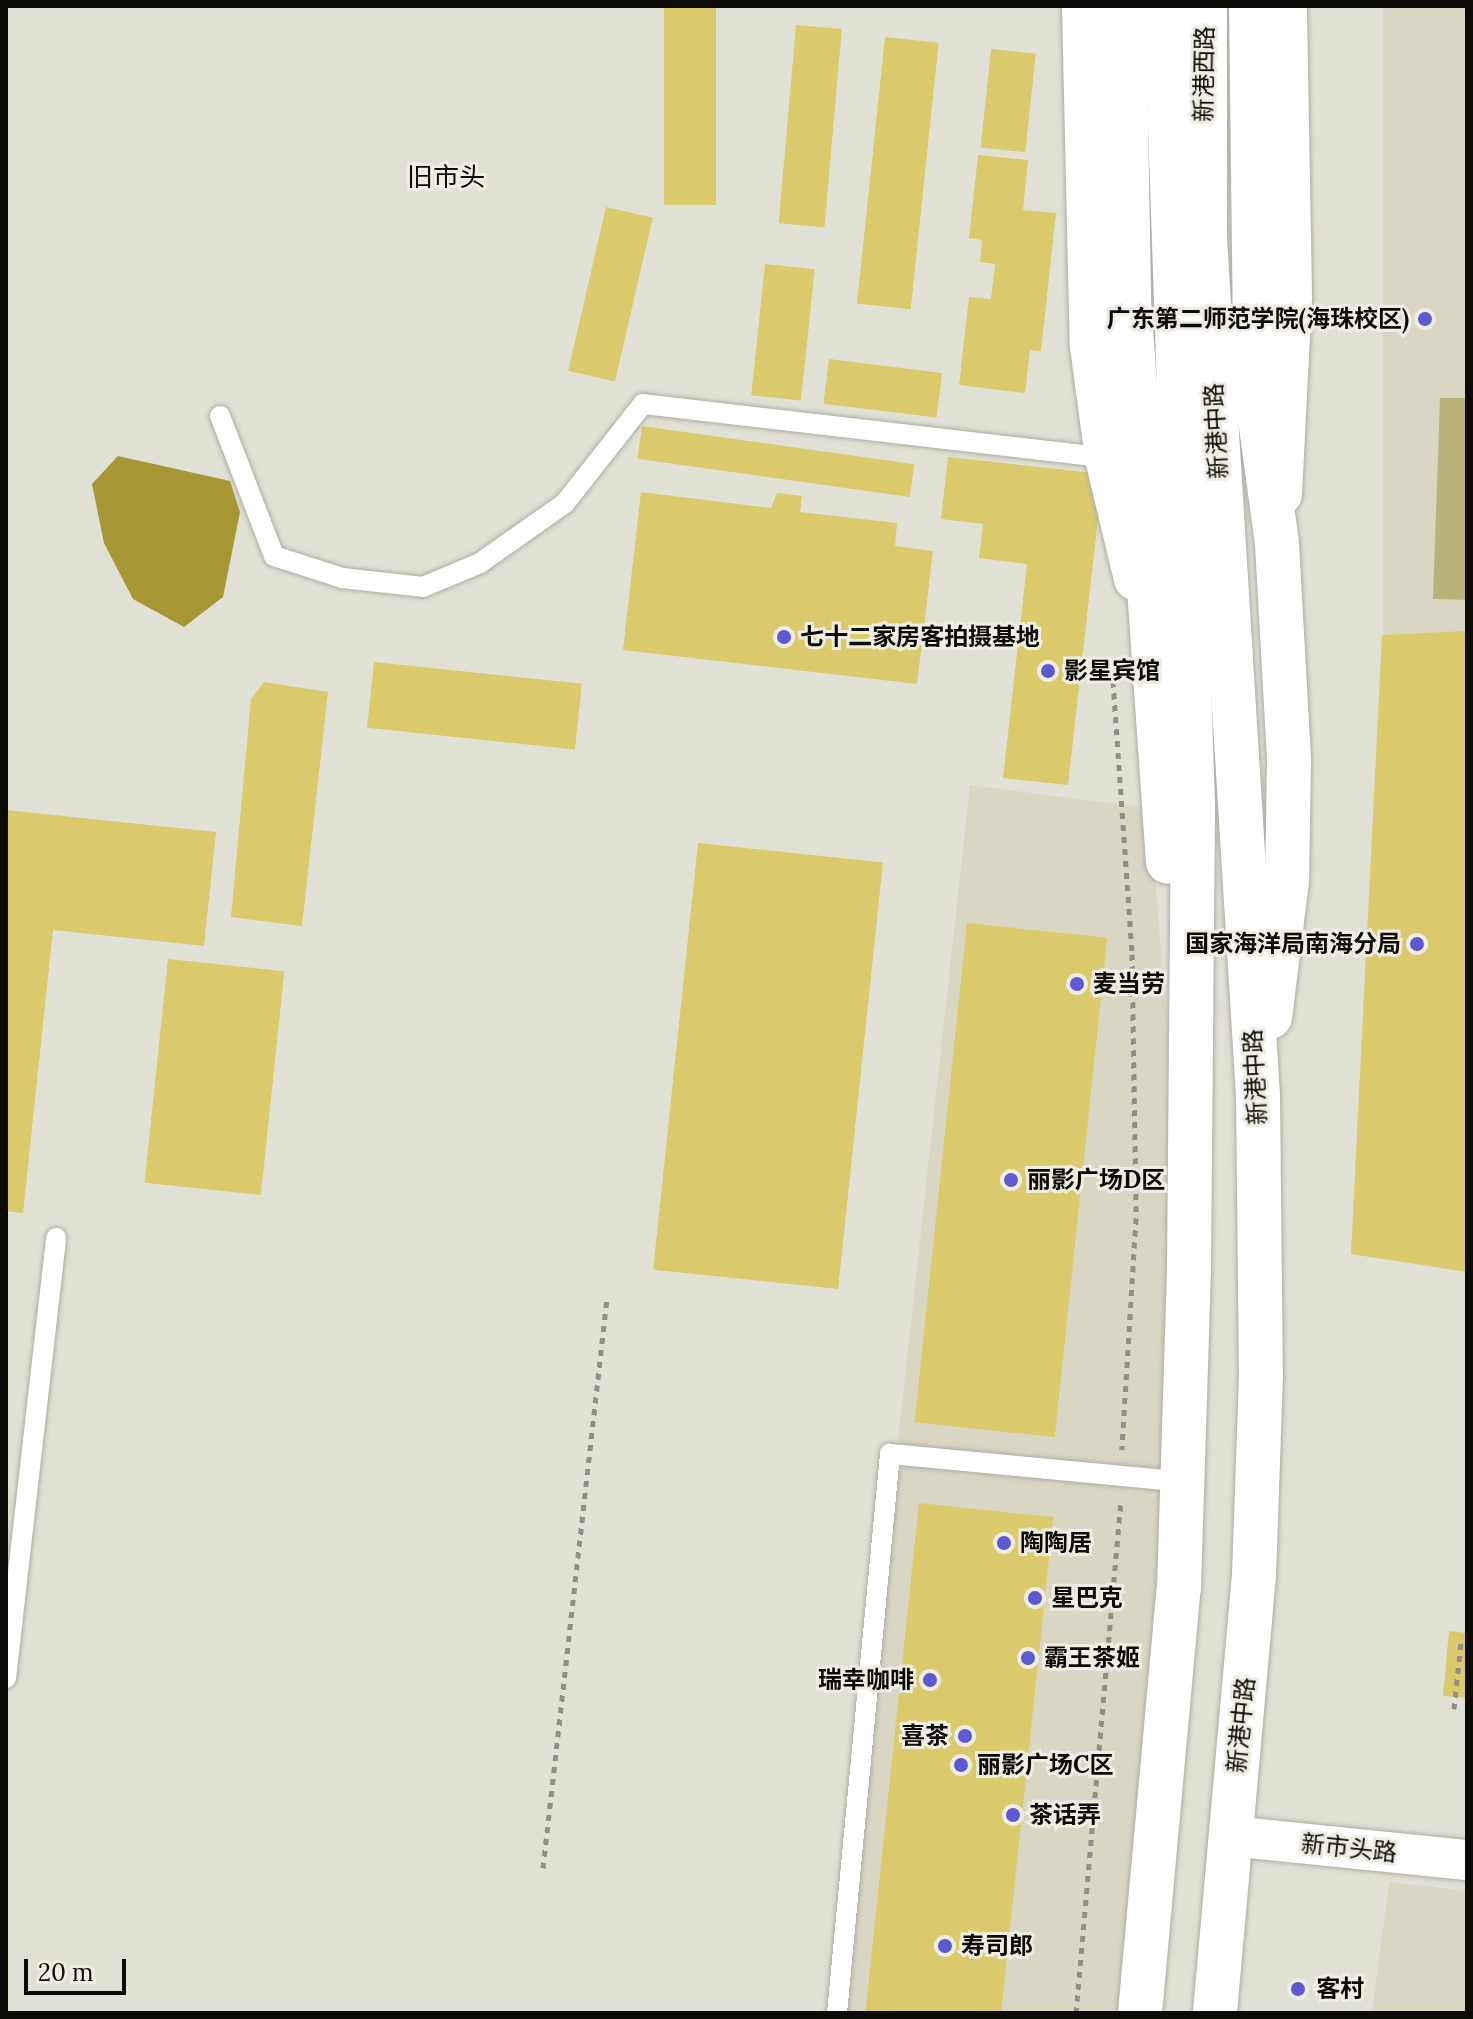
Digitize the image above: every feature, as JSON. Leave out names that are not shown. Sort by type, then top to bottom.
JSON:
[{"type":"main road","points":[[1084,6],[1087,257],[1107,458],[1147,623]]},
{"type":"main road","points":[[1124,6],[1147,623],[1187,1087]]},
{"type":"main road","name":"新港西路","points":[[1166,6],[1184,141]]},
{"type":"main road","name":"新港西路","points":[[1184,141],[1205,6]]},
{"type":"main road","points":[[1251,6],[1256,390],[1277,544],[1289,825],[1282,938],[1258,1095]]},
{"type":"main road","points":[[1277,544],[1290,297],[1285,6]]},
{"type":"main road","name":"新港中路","points":[[1140,2013],[1184,1482],[1193,771],[1184,141]]},
{"type":"main road","name":"新港中路","points":[[1184,141],[1258,1095],[1259,1488],[1215,2013]]},
{"type":"street","name":"新市头路","points":[[1230,1836],[1467,1860]]},
{"type":"lane","points":[[220,416],[274,556],[342,578],[423,587],[480,563],[565,503],[643,404],[1107,458]]},
{"type":"lane","points":[[6,1678],[56,1238]]},
{"type":"lane","points":[[837,2013],[890,1454],[1184,1482]]},
{"type":"path","points":[[1076,2013],[1121,1476],[1136,1218],[1132,954],[1113,673]]},
{"type":"path","points":[[543,1868],[607,1298]]},
{"type":"path","points":[[1454,1709],[1461,1642]]},
{"type":"shaded area","name":"广东第二师范学院(海珠校区)","points":[[1383,6],[1467,6],[1467,635],[1383,635]]},
{"type":"shaded area","points":[[1440,398],[1467,398],[1467,600],[1433,599]]},
{"type":"shaded area","points":[[118,456],[230,481],[240,512],[223,597],[184,627],[133,599],[104,543],[92,484]]},
{"type":"shaded area","points":[[970,785],[1149,808],[1173,1090],[1177,1310],[1128,2013],[835,2013]]},
{"type":"shaded area","points":[[1389,1882],[1467,1891],[1467,2013],[1372,2013]]},
{"type":"building","points":[[664,6],[716,6],[716,205],[664,205]]},
{"type":"building","points":[[796,25],[842,29],[824,227],[779,223]]},
{"type":"building","points":[[885,37],[939,43],[911,309],[857,304]]},
{"type":"building","points":[[991,49],[1036,54],[1025,152],[981,147]]},
{"type":"building","points":[[978,155],[1028,160],[1023,210],[1056,213],[1041,351],[1030,350],[1025,393],[959,385],[969,297],[991,299],[995,264],[980,262],[982,240],[969,238]]},
{"type":"building","points":[[606,207],[653,218],[615,381],[568,371]]},
{"type":"building","points":[[765,264],[815,269],[801,401],[751,395]]},
{"type":"building","points":[[829,359],[942,373],[937,418],[824,404]]},
{"type":"building","points":[[642,426],[914,464],[910,497],[637,459]]},
{"type":"building","name":"影星宾馆","points":[[948,457],[1103,474],[1068,785],[1003,778],[1027,564],[979,558],[983,524],[941,519]]},
{"type":"building","points":[[641,492],[771,508],[777,493],[802,496],[800,512],[897,523],[895,546],[933,551],[917,684],[623,650]]},
{"type":"building","name":"国家海洋局南海分局","points":[[1467,631],[1467,1272],[1351,1254],[1382,635]]},
{"type":"building","points":[[374,662],[582,684],[575,749],[367,728]]},
{"type":"building","points":[[264,682],[328,692],[302,926],[231,917],[251,699]]},
{"type":"building","points":[[6,810],[216,832],[204,946],[53,930],[23,1213],[6,1211]]},
{"type":"building","points":[[698,843],[883,862],[838,1289],[653,1270]]},
{"type":"building","name":"丽影广场D区","points":[[967,923],[1107,938],[1055,1437],[915,1422]]},
{"type":"building","points":[[168,959],[284,971],[261,1195],[144,1183]]},
{"type":"building","name":"丽影广场C区","points":[[919,1503],[1053,1517],[1001,2013],[865,2013]]},
{"type":"building","points":[[1449,1631],[1467,1633],[1467,1698],[1443,1696]]},
{"type":"place","name":"广东第二师范学院(海珠校区)","points":[[1425,319]]},
{"type":"place","name":"七十二家房客拍摄基地","points":[[784,637]]},
{"type":"place","name":"影星宾馆","points":[[1048,671]]},
{"type":"place","name":"国家海洋局南海分局","points":[[1417,944]]},
{"type":"place","name":"麦当劳","points":[[1077,984]]},
{"type":"place","name":"丽影广场D区","points":[[1011,1180]]},
{"type":"place","name":"陶陶居","points":[[1004,1543]]},
{"type":"place","name":"星巴克","points":[[1035,1598]]},
{"type":"place","name":"霸王茶姬","points":[[1028,1658]]},
{"type":"place","name":"瑞幸咖啡","points":[[930,1680]]},
{"type":"place","name":"喜茶","points":[[965,1736]]},
{"type":"place","name":"丽影广场C区","points":[[961,1765]]},
{"type":"place","name":"茶话弄","points":[[1013,1815]]},
{"type":"place","name":"寿司郎","points":[[945,1946]]},
{"type":"place","name":"客村","points":[[1298,1989]]},
{"type":"district","name":"旧市头","points":[[446,177]]}]
